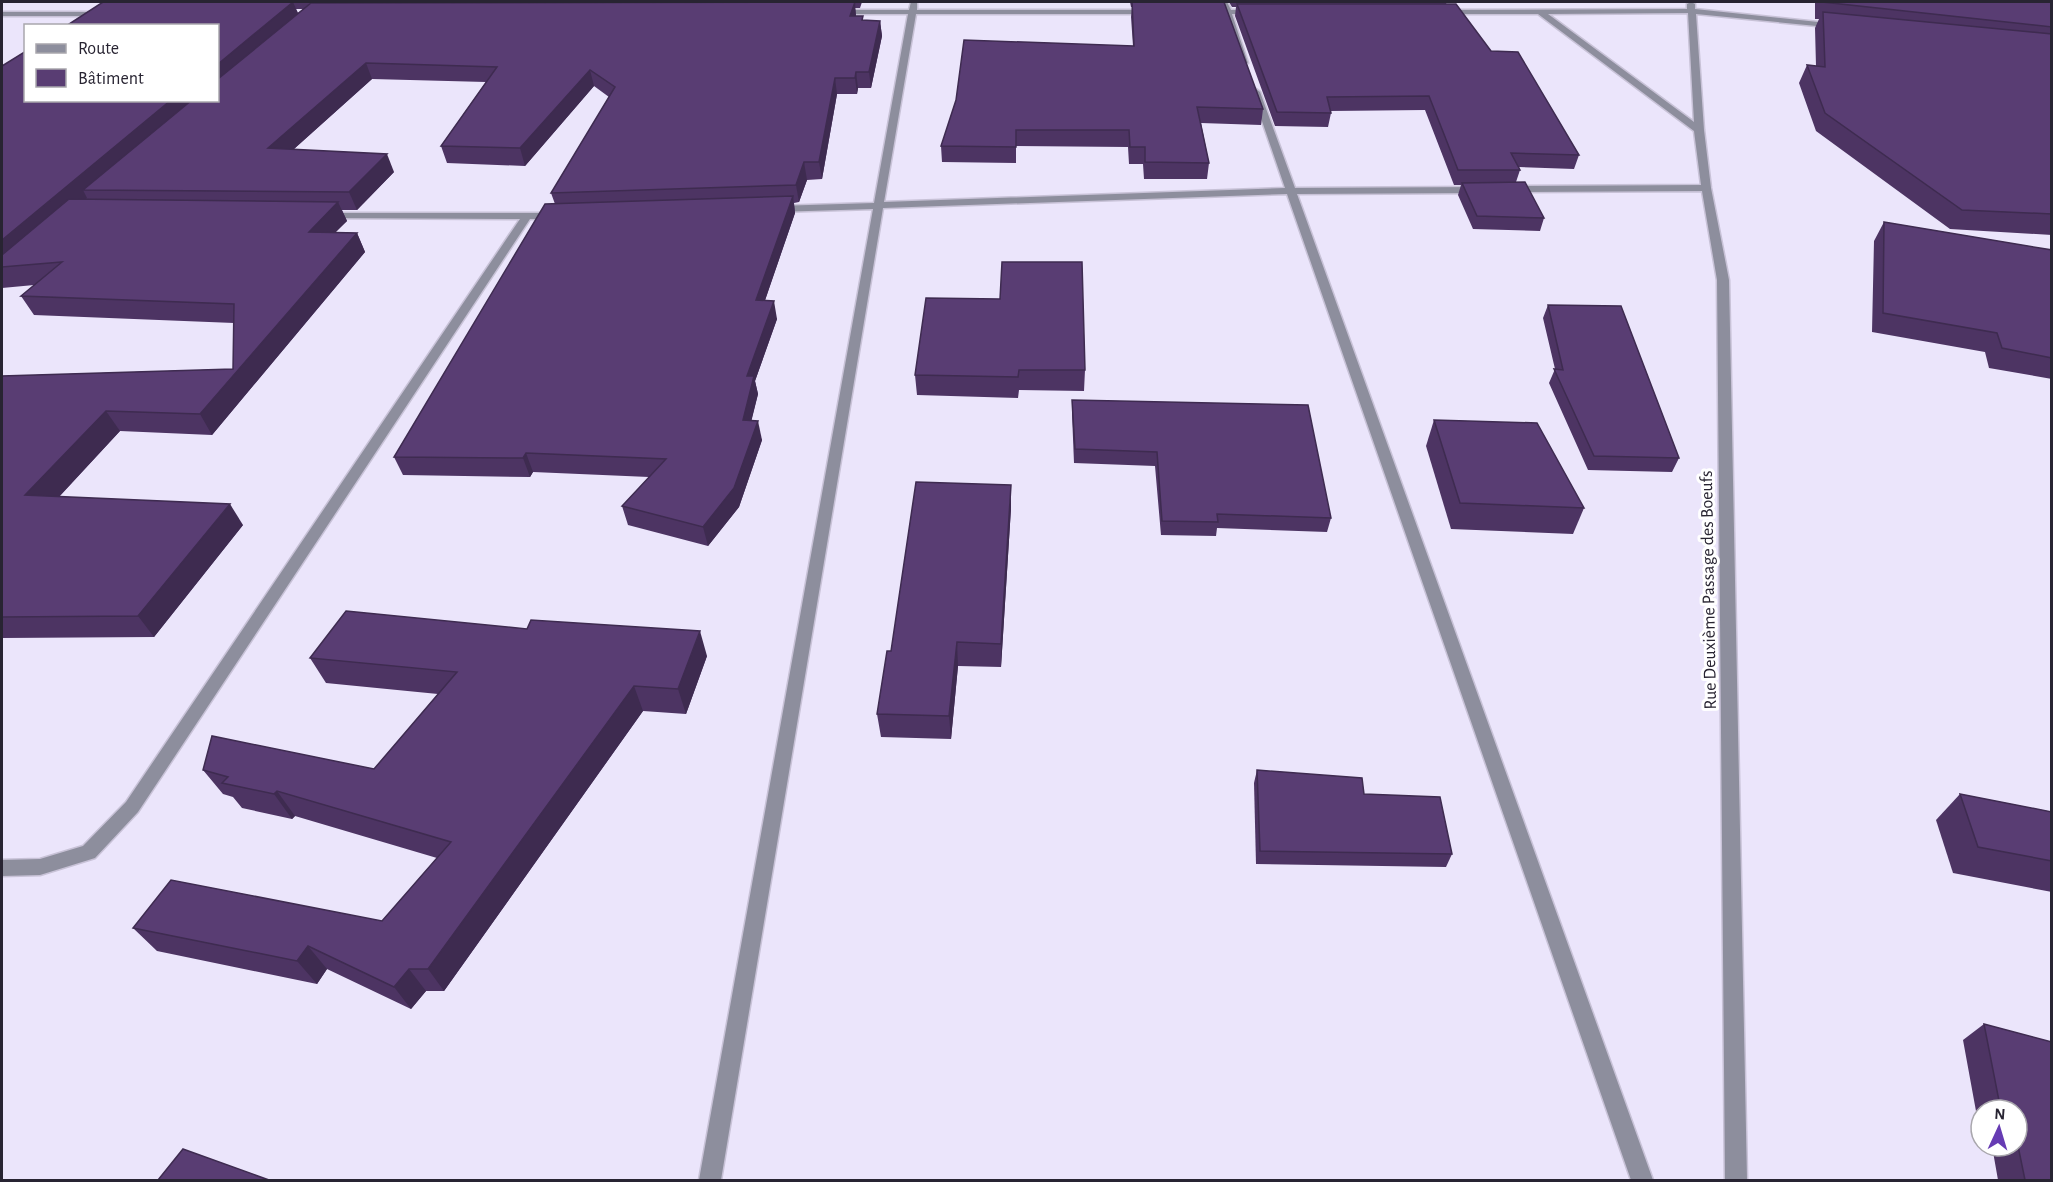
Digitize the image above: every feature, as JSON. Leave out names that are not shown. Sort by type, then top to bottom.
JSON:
[{"type":"street","points":[[1531,2],[1539,11],[1699,130]]},
{"type":"street","name":"Rue Deuxième Passage des Boeufs","points":[[1692,2],[1690,11],[1699,130],[1706,188],[1723,280],[1736,1180]]},
{"type":"street","points":[[828,12],[913,7],[1158,12]]},
{"type":"street","points":[[710,1180],[913,7]]},
{"type":"street","points":[[1226,7],[1642,1180]]},
{"type":"street","points":[[1193,12],[1226,7],[1264,12]]},
{"type":"street","points":[[1431,12],[1690,11],[1842,27]]},
{"type":"street","points":[[2,14],[109,14]]},
{"type":"street","points":[[760,210],[1291,191],[1706,188]]},
{"type":"street","points":[[314,215],[572,216]]},
{"type":"street","points":[[2,868],[40,867],[89,852],[132,807],[526,217]]},
{"type":"building","points":[[103,2],[293,2],[219,63],[219,24],[69,24]]},
{"type":"building","points":[[855,2],[850,16],[863,16],[862,20],[880,21],[869,72],[856,72],[855,78],[835,78],[819,162],[804,162],[796,185],[551,193],[615,87],[590,70],[520,148],[441,146],[497,67],[366,63],[268,148],[387,154],[349,192],[83,190],[190,102],[219,102],[219,78],[311,3]]},
{"type":"building","points":[[1132,2],[1224,2],[1263,109],[1197,107],[1209,163],[1145,162],[1145,147],[1130,147],[1129,130],[1016,130],[1016,147],[941,146],[956,100],[964,40],[1134,46]]},
{"type":"building","points":[[1822,2],[2052,2],[2052,27]]},
{"type":"building","points":[[1237,4],[1456,4],[1491,51],[1518,52],[1579,155],[1511,153],[1520,170],[1458,170],[1429,96],[1327,97],[1331,113],[1277,112]]},
{"type":"building","points":[[1823,12],[2052,34],[2052,214],[1962,210],[1825,113],[1807,65],[1825,67]]},
{"type":"building","points":[[24,52],[24,102],[169,102],[2,240],[2,66]]},
{"type":"building","points":[[1525,182],[1544,218],[1477,216],[1462,183]]},
{"type":"building","points":[[793,196],[756,300],[774,301],[747,376],[754,376],[743,420],[758,421],[734,488],[703,527],[622,506],[666,459],[526,453],[523,458],[394,457],[545,204]]},
{"type":"building","points":[[69,199],[338,202],[309,232],[357,233],[200,414],[106,411],[25,495],[230,504],[138,616],[2,617],[2,376],[233,369],[234,304],[21,296],[62,262],[2,267],[2,255]]},
{"type":"building","points":[[1884,222],[2052,250],[2052,358],[2002,348],[1997,333],[1883,313]]},
{"type":"building","points":[[1002,262],[1082,262],[1085,370],[1019,370],[1018,377],[915,375],[926,298],[1000,299]]},
{"type":"building","points":[[1548,305],[1621,306],[1679,458],[1594,456],[1554,369],[1563,370]]},
{"type":"building","points":[[1072,400],[1308,405],[1331,518],[1217,514],[1218,522],[1162,521],[1157,452],[1075,449]]},
{"type":"building","points":[[1434,420],[1537,423],[1584,508],[1460,503]]},
{"type":"building","points":[[916,482],[1011,485],[1001,644],[957,642],[949,716],[877,714],[887,651],[891,651]]},
{"type":"building","points":[[346,611],[527,629],[531,620],[700,631],[678,689],[634,686],[428,969],[409,969],[394,987],[308,946],[297,961],[133,928],[171,880],[382,921],[451,842],[277,791],[274,794],[222,783],[228,777],[203,770],[212,736],[374,769],[457,672],[310,658]]},
{"type":"building","points":[[1257,770],[1362,778],[1364,794],[1440,797],[1452,854],[1260,851]]},
{"type":"building","points":[[1960,794],[2052,812],[2052,861],[1978,847]]},
{"type":"building","points":[[1984,1024],[2052,1042],[2052,1180],[2025,1180],[2020,1158],[2029,1158],[2029,1098],[1998,1098]]},
{"type":"building","points":[[183,1149],[269,1180],[158,1180]]}]
